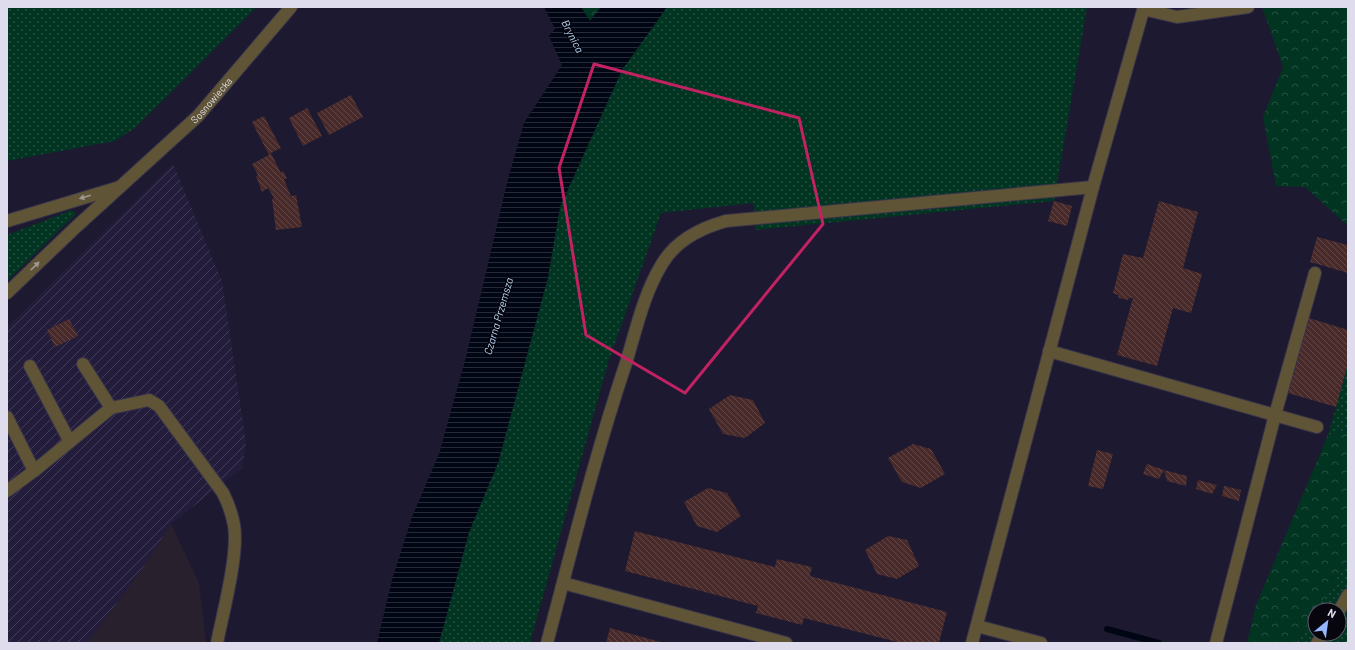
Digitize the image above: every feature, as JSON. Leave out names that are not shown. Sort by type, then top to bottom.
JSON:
[{"type":"street","name":"Sosnowiecka","points":[[7,293],[76,226],[123,186],[198,116],[291,7]]},
{"type":"street","points":[[972,643],[1093,187],[1143,8],[1177,17],[1248,7]]},
{"type":"street","name":"Sosnowiecka","points":[[7,221],[123,186]]},
{"type":"street","points":[[547,643],[605,425],[653,282],[663,263],[676,247],[689,236],[706,226],[733,220],[1093,187]]},
{"type":"street","points":[[1216,643],[1275,415],[1315,273]]},
{"type":"street","points":[[1049,351],[1317,427]]},
{"type":"street","points":[[83,364],[111,408]]},
{"type":"street","points":[[30,366],[70,442]]},
{"type":"street","points":[[7,491],[34,471],[111,408],[149,400],[159,406],[201,461],[223,493],[230,508],[235,526],[234,555],[217,643]]},
{"type":"street","points":[[7,417],[34,471]]},
{"type":"street","points":[[563,583],[773,641],[786,643]]},
{"type":"street","points":[[977,626],[1041,643]]},
{"type":"highlighted area","points":[[594,64],[799,118],[823,224],[685,393],[586,335],[559,168]]},
{"type":"shaded area","points":[[173,164],[222,281],[246,443],[242,468],[171,524],[147,562],[87,643],[7,643],[7,327]]},
{"type":"shaded area","points":[[171,524],[199,583],[206,643],[87,643],[147,562]]},
{"type":"green space","points":[[7,7],[257,7],[135,128],[115,141],[7,161]]},
{"type":"green space","points":[[581,7],[601,7],[590,21]]},
{"type":"green space","points":[[667,7],[1087,7],[1054,201],[755,230],[754,203],[661,213],[608,363],[530,643],[439,643],[469,532],[498,463],[548,277],[560,207],[622,70]]},
{"type":"green space","points":[[1262,7],[1348,7],[1348,226],[1305,187],[1276,186],[1263,117],[1283,67]]},
{"type":"green space","points":[[72,210],[76,214],[7,281],[7,235]]},
{"type":"green space","points":[[1348,364],[1348,429],[1328,435]]},
{"type":"green space","points":[[1348,429],[1348,561],[1322,602],[1307,602],[1307,624],[1295,643],[1247,643],[1256,605],[1328,435]]},
{"type":"green space","points":[[1348,561],[1348,643],[1295,643],[1307,624],[1307,642],[1347,642],[1347,602],[1321,602]]},
{"type":"water","points":[[544,7],[581,7],[590,21],[601,7],[667,7],[622,70],[560,207],[548,277],[498,463],[469,532],[439,643],[377,643],[392,580],[412,517],[439,454],[466,357],[508,179],[524,123],[562,65],[549,36],[555,29]]},
{"type":"building","points":[[351,95],[363,117],[329,135],[317,113]]},
{"type":"building","points":[[307,108],[322,136],[303,146],[289,118]]},
{"type":"building","points":[[264,116],[281,148],[271,153],[281,173],[283,171],[287,178],[284,180],[291,196],[296,195],[302,227],[276,230],[272,199],[274,198],[268,188],[262,192],[256,176],[258,175],[252,164],[269,155],[252,122]]},
{"type":"building","points":[[1054,201],[1072,206],[1067,226],[1048,221]]},
{"type":"building","points":[[1159,201],[1198,212],[1183,268],[1202,274],[1191,313],[1173,308],[1157,366],[1117,355],[1133,298],[1129,298],[1128,300],[1119,298],[1118,295],[1113,293],[1123,254],[1143,258]]},
{"type":"building","points":[[1317,237],[1348,245],[1348,273],[1310,262]]},
{"type":"building","points":[[1309,318],[1348,330],[1348,364],[1336,407],[1288,393]]},
{"type":"building","points":[[69,319],[78,336],[55,347],[47,330]]},
{"type":"building","points":[[730,395],[753,400],[765,423],[745,438],[723,434],[709,409]]},
{"type":"building","points":[[913,444],[931,449],[945,474],[921,488],[902,482],[888,458]]},
{"type":"building","points":[[1097,450],[1113,454],[1103,489],[1088,486]]},
{"type":"building","points":[[1147,464],[1164,470],[1159,479],[1143,474]]},
{"type":"building","points":[[1164,470],[1187,476],[1186,486],[1167,481]]},
{"type":"building","points":[[1198,480],[1217,485],[1212,494],[1196,489]]},
{"type":"building","points":[[1224,486],[1241,490],[1239,501],[1222,496]]},
{"type":"building","points":[[708,488],[727,493],[741,516],[717,532],[697,526],[684,502]]},
{"type":"building","points":[[635,531],[775,567],[777,559],[812,567],[810,576],[947,612],[939,643],[901,643],[804,618],[802,625],[756,613],[758,606],[625,571]]},
{"type":"building","points":[[888,536],[907,540],[919,566],[897,579],[877,574],[865,550]]},
{"type":"building","points":[[610,628],[664,643],[606,643]]},
{"type":"waterway","points":[[1107,629],[1159,643]]},
{"type":"water label","name":"Brynica","points":[[573,36]]},
{"type":"water label","name":"Czarna Przemsza","points":[[498,316]]}]
